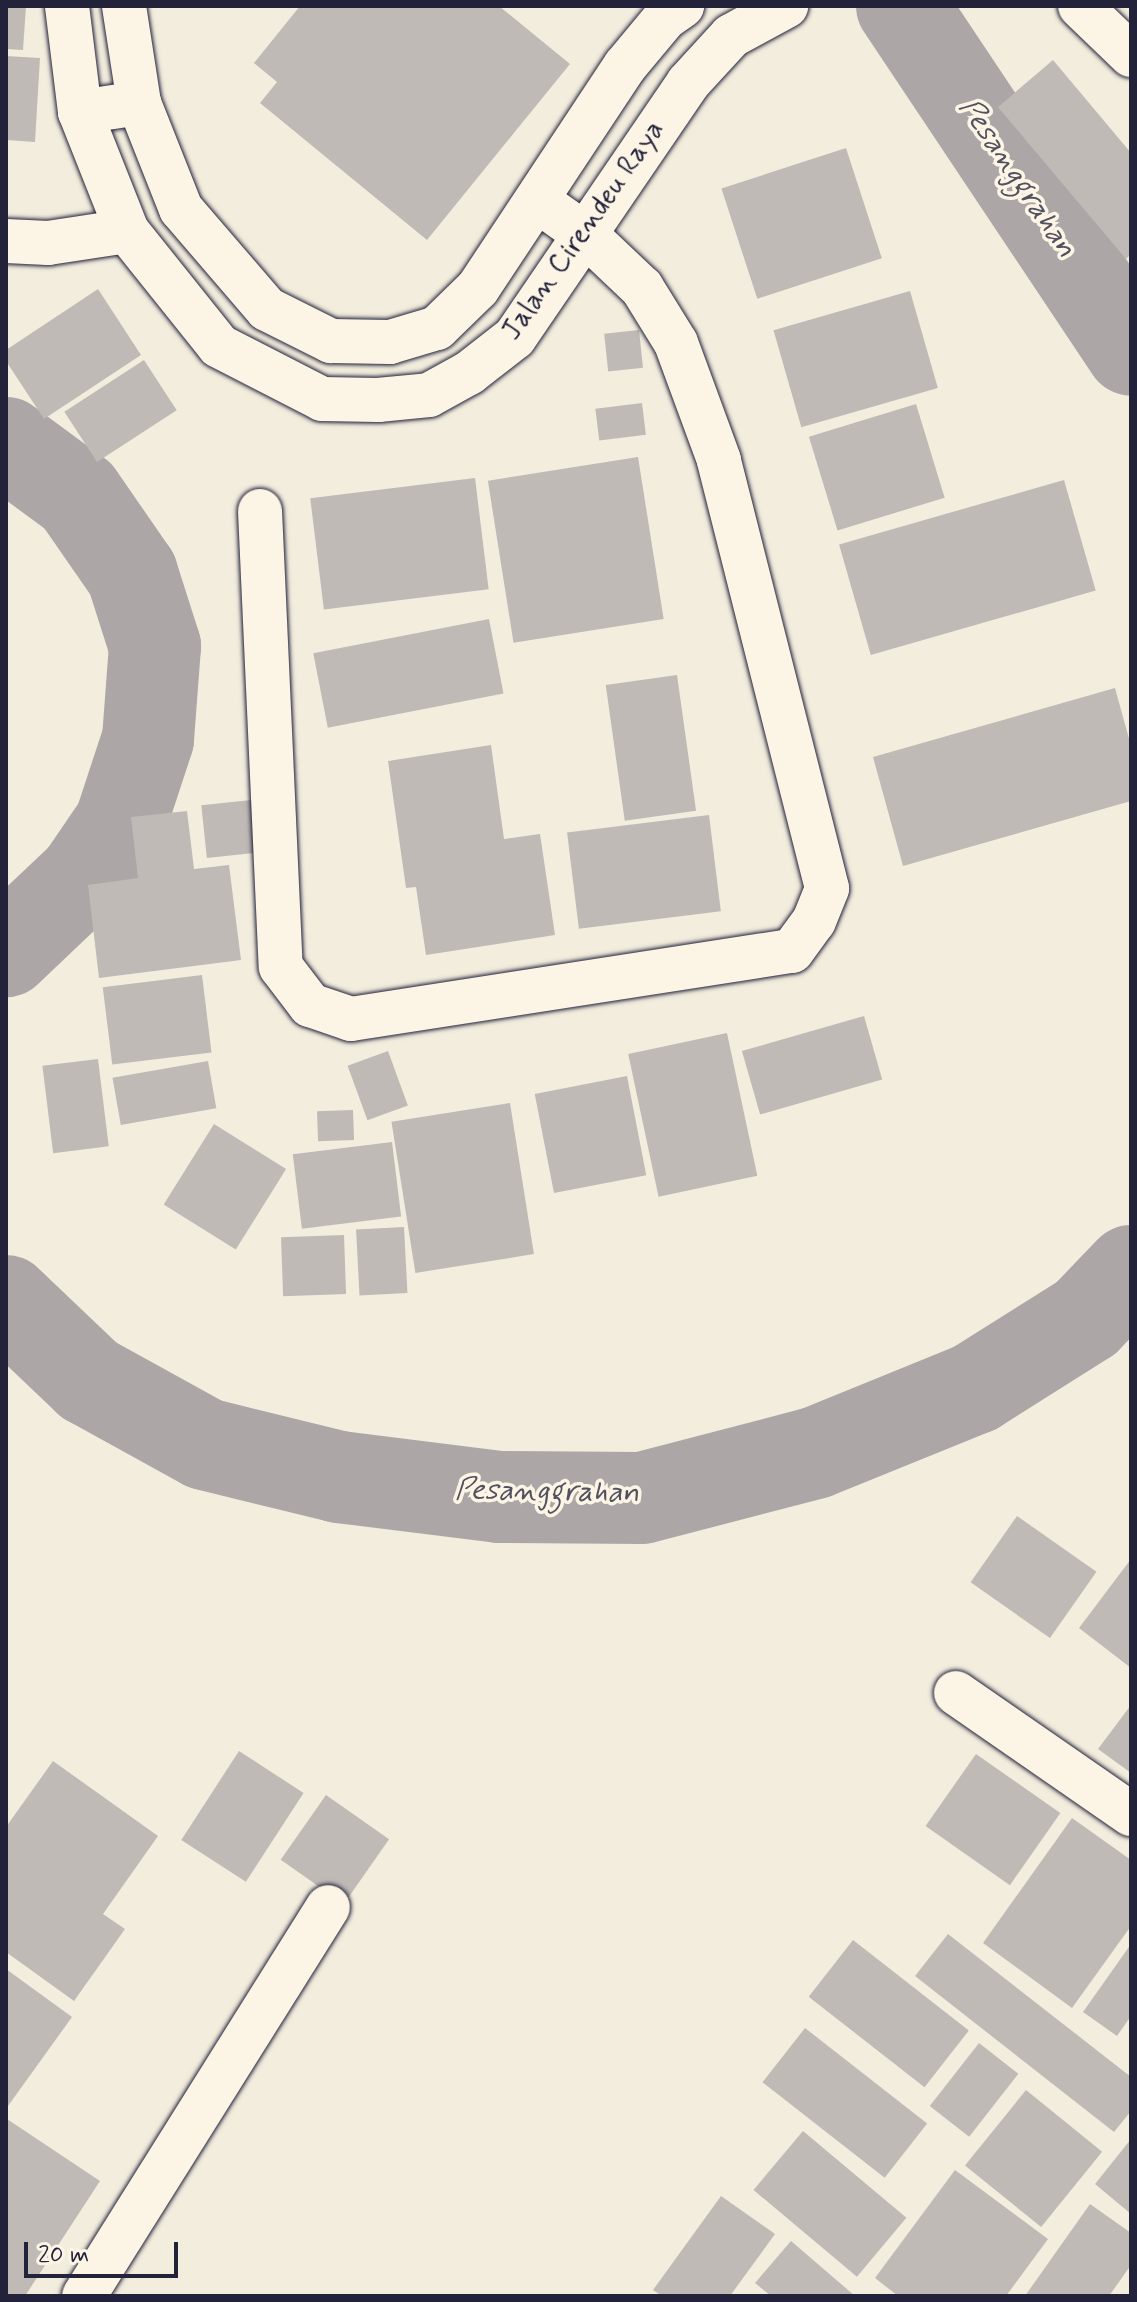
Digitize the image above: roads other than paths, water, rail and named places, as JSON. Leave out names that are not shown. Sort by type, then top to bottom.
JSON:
[{"type":"street","name":"Jalan Cirendeu Raya","points":[[67,6],[80,112],[127,231],[219,346],[322,399],[378,400],[429,395],[469,373],[515,337],[688,83],[731,36],[786,6]]},
{"type":"street","name":"Jalan Cirendeu Raya","points":[[124,6],[139,103],[181,209],[267,309],[331,341],[390,342],[437,328],[478,288],[625,66],[665,18],[682,6]]},
{"type":"street","points":[[1080,6],[1131,55]]},
{"type":"street","points":[[80,112],[139,103]]},
{"type":"street","points":[[260,511],[281,967],[310,1005],[351,1019],[792,951],[814,921],[827,888],[719,460],[676,343],[642,288],[586,235],[538,201]]},
{"type":"street","points":[[6,241],[48,243],[127,231]]},
{"type":"street","points":[[956,1693],[1131,1814]]},
{"type":"street","points":[[84,2296],[328,1907]]},
{"type":"waterway","name":"Pesanggrahan","points":[[902,6],[1131,350]]},
{"type":"waterway","name":"Pesanggrahan","points":[[6,443],[78,496],[132,574],[155,646],[148,739],[120,824],[84,877],[6,951]]},
{"type":"waterway","name":"Pesanggrahan","points":[[6,1301],[89,1380],[205,1444],[339,1477],[499,1497],[642,1498],[815,1453],[975,1388],[1086,1318],[1131,1271]]}]
